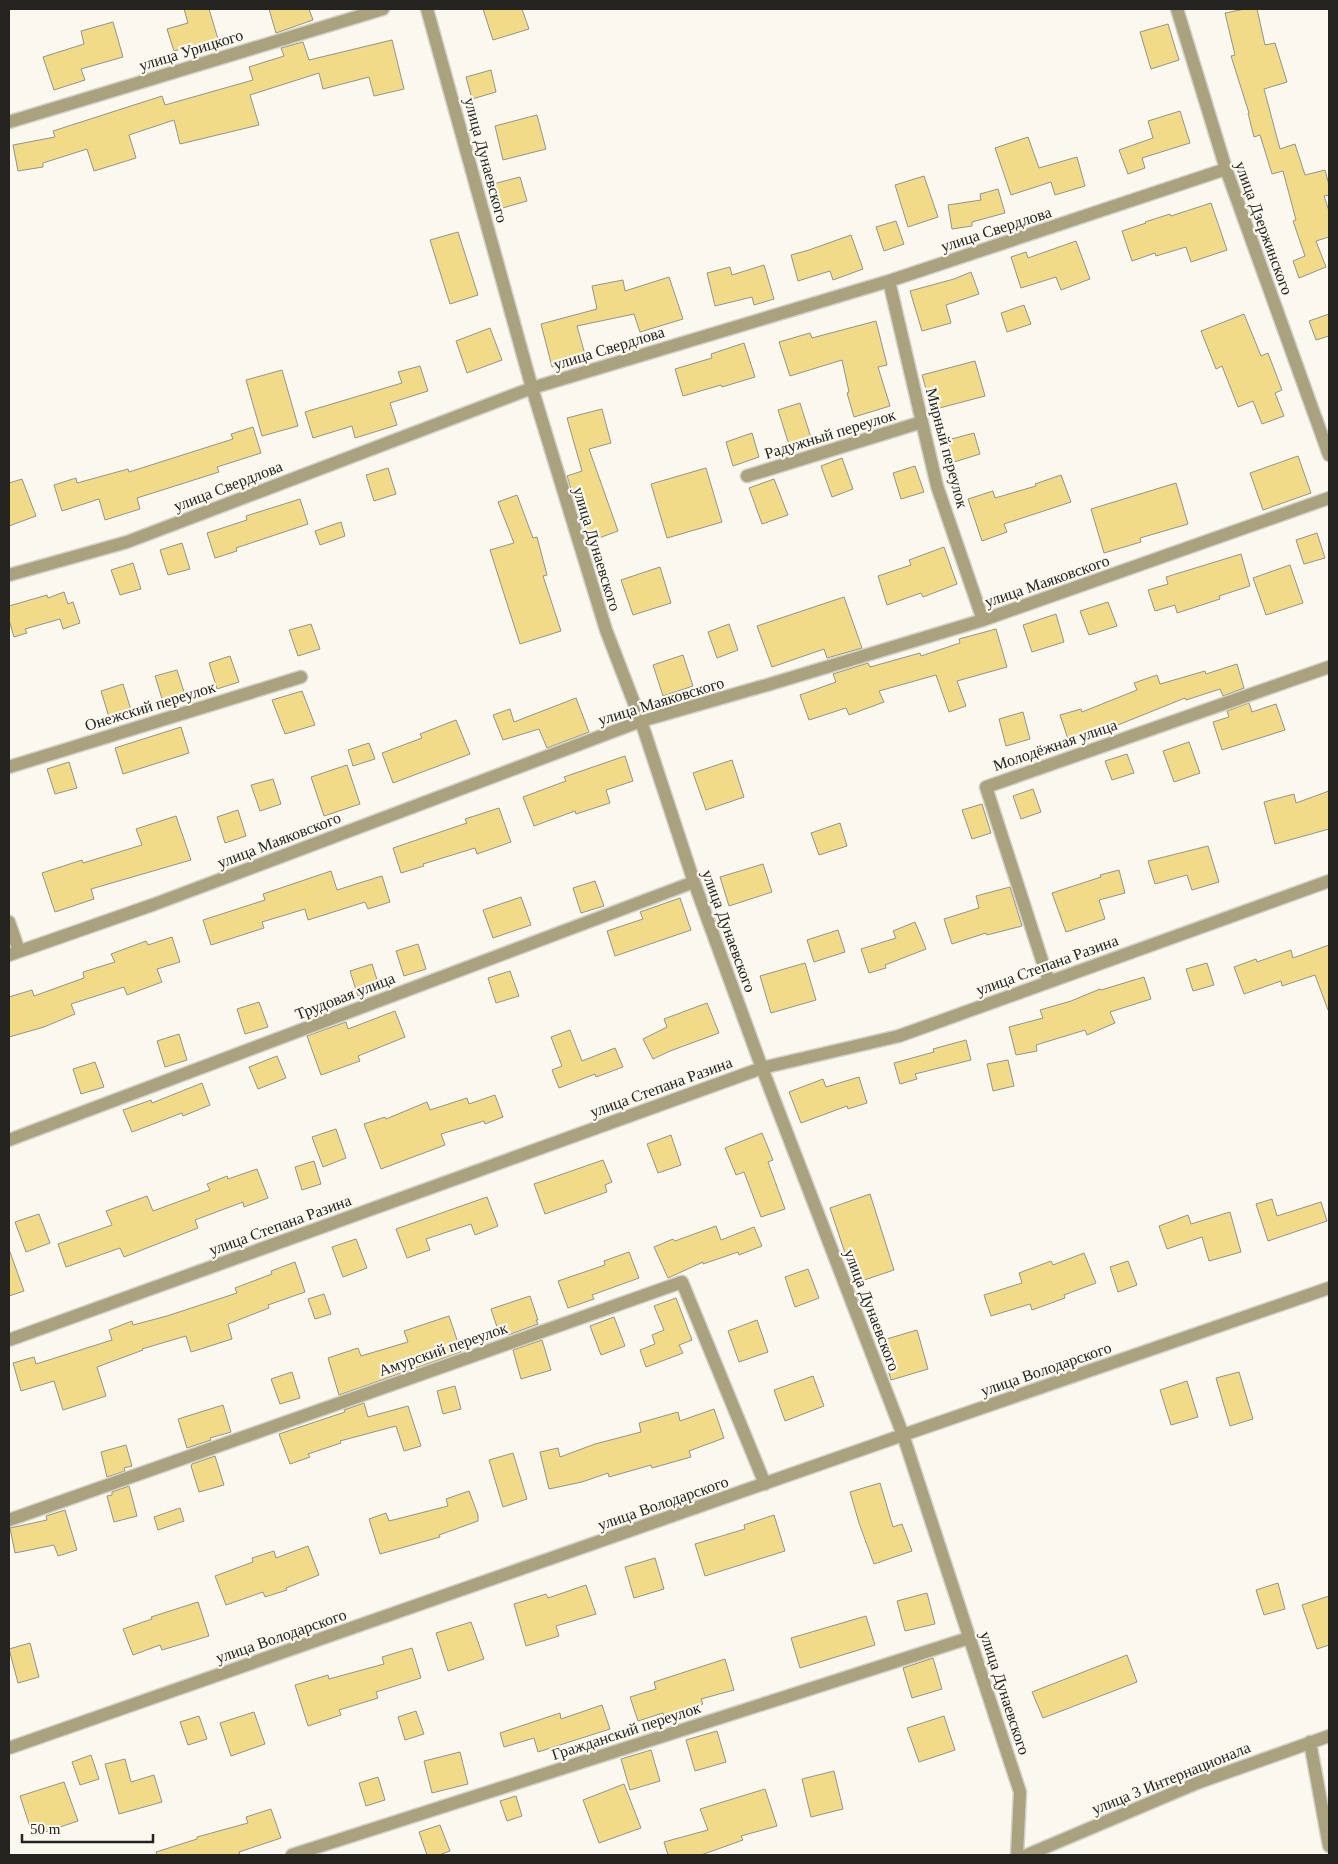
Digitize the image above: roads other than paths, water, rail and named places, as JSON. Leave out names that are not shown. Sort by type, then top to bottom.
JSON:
[{"type":"street","name":"улица Урицкого","points":[[9,122],[383,9]]},
{"type":"street","name":"улица Дунаевского","points":[[427,9],[532,388],[606,630],[641,721],[694,882],[762,1068],[903,1436],[1020,1792],[1017,1855]]},
{"type":"street","name":"улица Дзержинского","points":[[1177,9],[1226,169],[1329,455]]},
{"type":"street","name":"улица Свердлова","points":[[9,575],[127,542],[532,388],[889,281],[1226,169]]},
{"type":"street","name":"Мирный переулок","points":[[889,281],[937,486],[983,620]]},
{"type":"street","name":"Радужный переулок","points":[[747,476],[922,422]]},
{"type":"street","name":"улица Маяковского","points":[[14,953],[155,904],[641,721],[777,683],[983,620],[1329,498]]},
{"type":"street","name":"Молодёжная улица","points":[[1049,982],[986,787],[1329,667]]},
{"type":"street","name":"Онежский переулок","points":[[9,767],[301,677]]},
{"type":"street","name":"улица Степана Разина","points":[[9,1340],[762,1068],[898,1036],[1329,881]]},
{"type":"street","name":"Трудовая улица","points":[[9,1140],[694,882]]},
{"type":"street","points":[[9,922],[14,953]]},
{"type":"street","name":"Амурский переулок","points":[[9,1520],[682,1282],[765,1484]]},
{"type":"street","name":"улица Володарского","points":[[9,1748],[1329,1288]]},
{"type":"street","name":"Гражданский переулок","points":[[292,1855],[969,1638]]},
{"type":"street","name":"улица 3 Интернационала","points":[[1027,1855],[1197,1783],[1329,1736]]},
{"type":"street","points":[[1310,1742],[1329,1846]]}]
